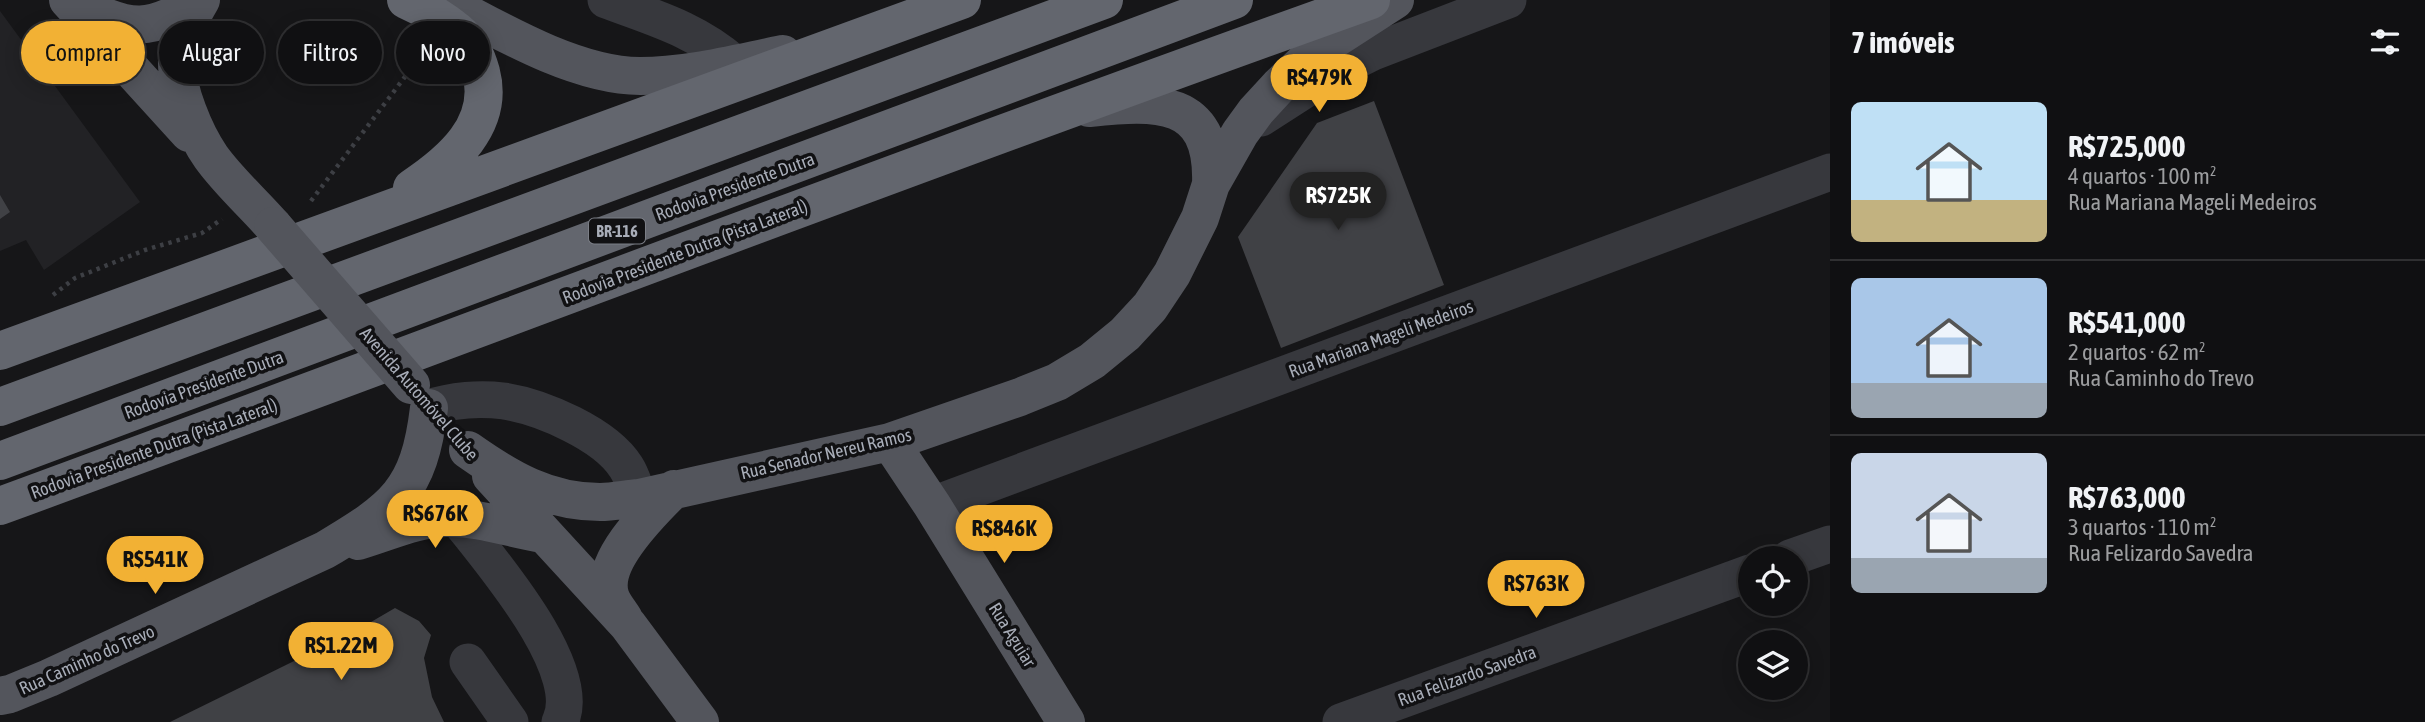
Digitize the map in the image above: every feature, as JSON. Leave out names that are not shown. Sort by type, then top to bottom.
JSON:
[{"type":"highway","points":[[373,214],[442,167],[456,154],[476,125],[483,107],[485,90],[478,60],[444,12],[407,0]]},
{"type":"highway","points":[[0,351],[47,317],[373,214],[962,0]]},
{"type":"highway","points":[[0,407],[1104,0]]},
{"type":"highway","name":"Rodovia Presidente Dutra","points":[[0,461],[1234,0]]},
{"type":"highway","name":"Rodovia Presidente Dutra (Pista Lateral)","points":[[0,506],[1062,110],[1371,0]]},
{"type":"main road","points":[[69,0],[113,21],[144,25],[164,21],[200,0]]},
{"type":"main road","points":[[69,0],[211,157]]},
{"type":"main road","points":[[200,0],[180,44],[177,75],[191,119],[211,157]]},
{"type":"main road","points":[[1240,133],[1279,86],[1317,51],[1395,0]]},
{"type":"main road","points":[[444,12],[586,68],[638,76],[676,74],[854,41]]},
{"type":"main road","name":"Rua Senador Nereu Ramos","points":[[1062,110],[1130,104],[1153,104],[1173,109],[1197,125],[1206,139],[1212,167],[1211,184]]},
{"type":"main road","name":"Rua Senador Nereu Ramos","points":[[468,450],[505,477],[557,497],[602,503],[890,442],[1057,382],[1092,361],[1112,345],[1150,307],[1172,274],[1200,218],[1211,184],[1240,133]]},
{"type":"main road","name":"Avenida Automóvel Clube","points":[[211,157],[468,450],[628,625],[700,722]]},
{"type":"main road","name":"Rua Caminho do Trevo","points":[[0,696],[49,678],[326,550],[368,524],[392,505],[415,472],[426,438],[420,396]]},
{"type":"main road","name":"Rua Aguiar","points":[[890,442],[1066,722]]},
{"type":"main road","points":[[628,625],[610,594],[611,573],[656,493]]},
{"type":"main road","name":"Rua Caminho do Trevo","points":[[326,550],[444,517],[476,519],[514,530],[543,534]]},
{"type":"street","points":[[606,0],[689,31],[713,45],[734,63]]},
{"type":"street","name":"Rua Senador Nereu Ramos","points":[[1240,133],[1331,73],[1373,52],[1508,0]]},
{"type":"street","name":"Rua Mariana Mageli Medeiros","points":[[932,505],[1830,172]]},
{"type":"street","points":[[0,331],[47,317]]},
{"type":"street","points":[[420,396],[448,402],[503,401],[530,407],[582,430],[608,448],[626,468],[656,493]]},
{"type":"street","points":[[457,518],[527,611],[552,653],[564,690],[564,713],[560,722]]},
{"type":"street","points":[[1808,552],[1830,544]]},
{"type":"street","name":"Rua Felizardo Savedra","points":[[1341,722],[1738,577]]},
{"type":"street","points":[[468,662],[510,722]]},
{"type":"path","points":[[310,203],[444,12]]},
{"type":"path","points":[[47,317],[75,278],[145,250],[202,233],[233,212]]},
{"type":"shaded area","points":[[0,11],[21,40],[21,84],[54,84],[140,202],[44,270],[26,240],[0,251]]},
{"type":"building","points":[[1374,101],[1444,285],[1281,348],[1238,237],[1317,123]]},
{"type":"building","points":[[0,195],[10,212],[0,219]]},
{"type":"building","points":[[395,608],[419,621],[431,635],[424,658],[432,697],[444,722],[170,722],[359,629]]}]
